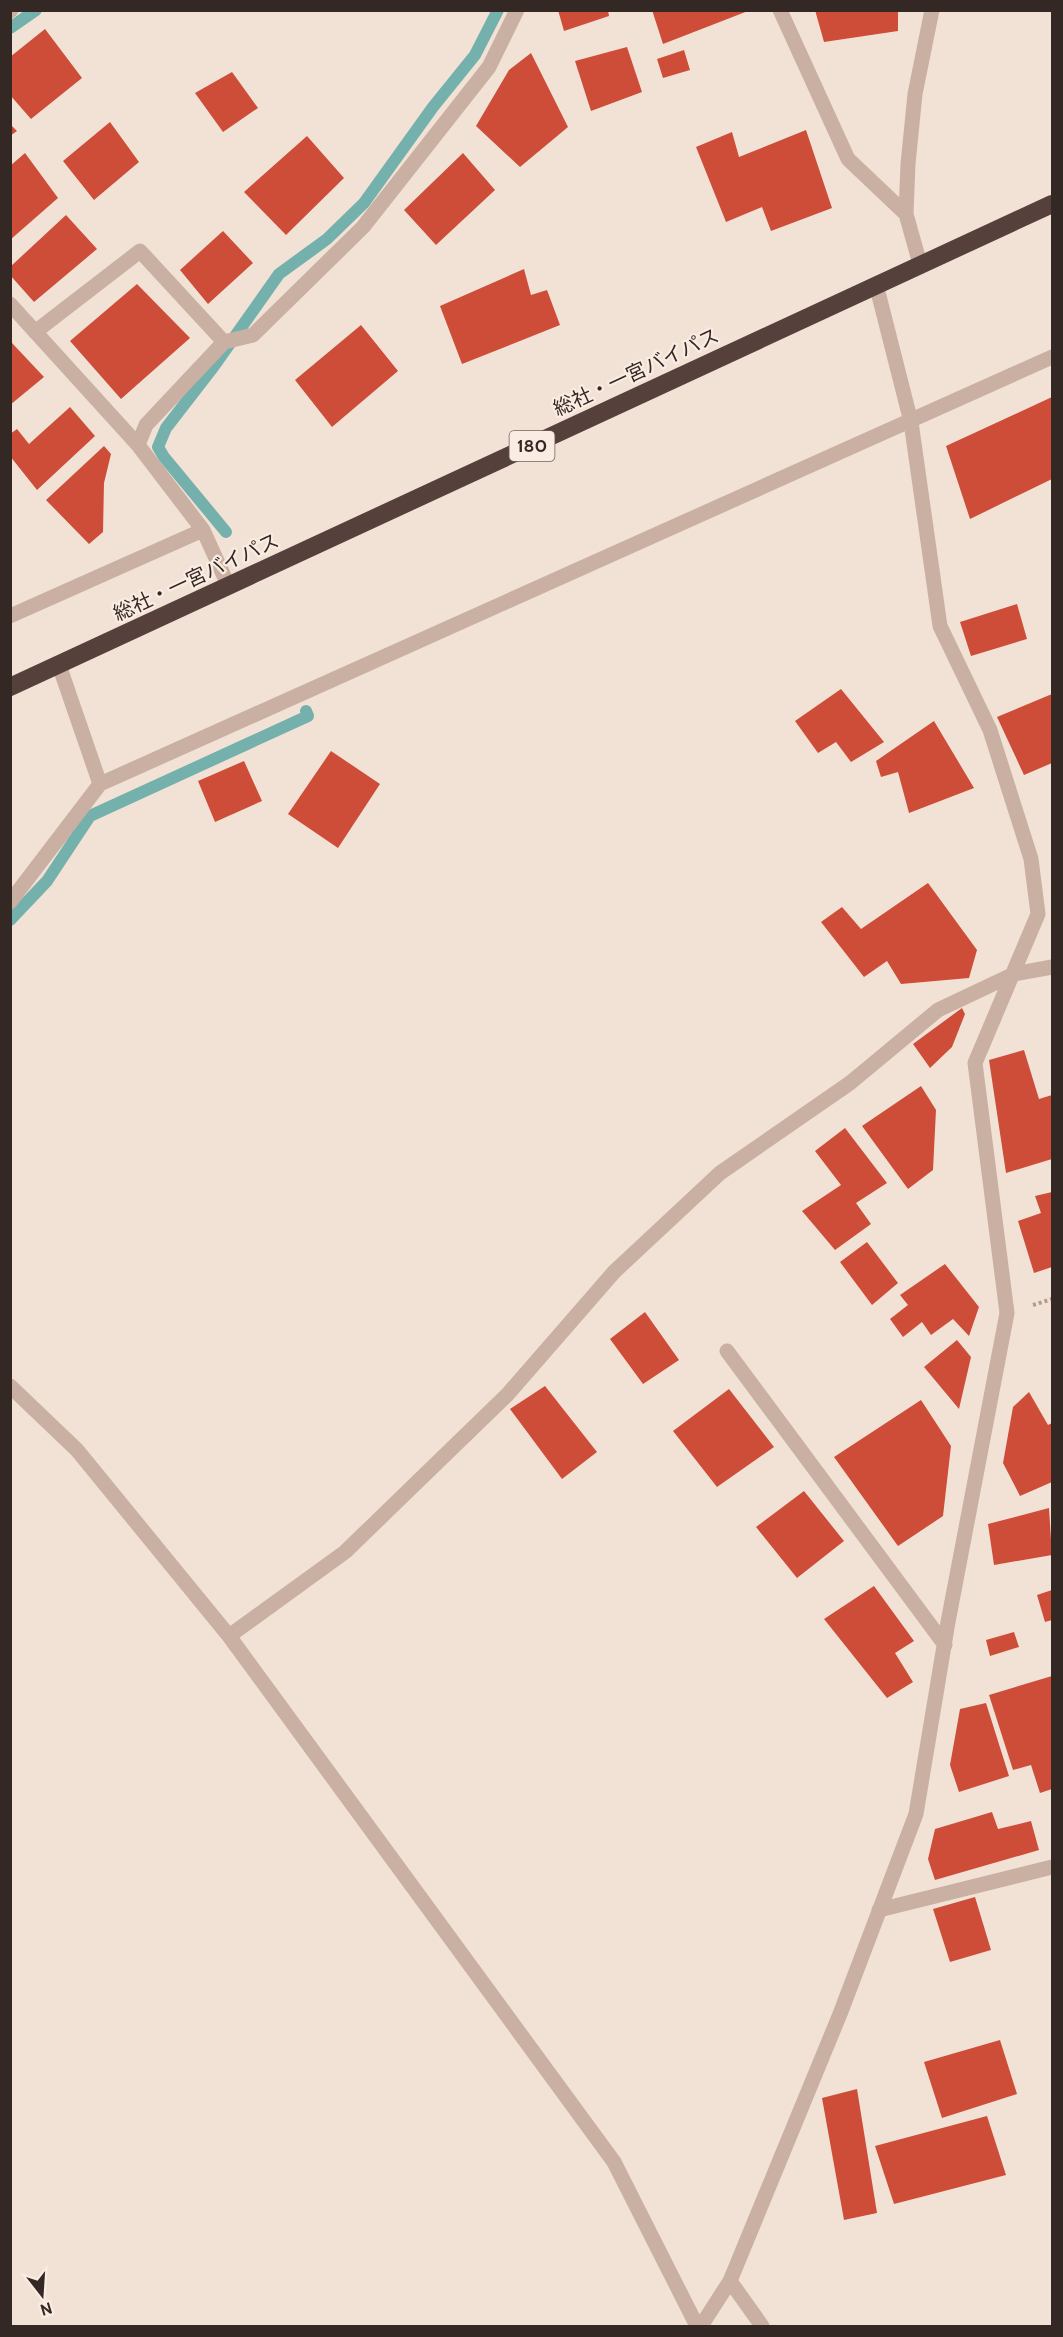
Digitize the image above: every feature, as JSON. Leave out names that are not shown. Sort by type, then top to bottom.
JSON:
[{"type":"highway","name":"総社・一宮バイパス","points":[[10,687],[1053,204]]},
{"type":"street","points":[[138,445],[147,425],[230,341],[253,335],[363,227],[489,67],[517,10]]},
{"type":"street","points":[[780,10],[848,159],[906,214]]},
{"type":"street","points":[[920,264],[906,214],[908,164],[915,94],[932,10]]},
{"type":"street","points":[[35,332],[140,251],[230,341]]},
{"type":"street","points":[[10,1386],[77,1450],[229,1636],[614,2162],[699,2326],[730,2281],[840,2014],[916,1814],[1007,1313],[975,1063],[1038,914],[1031,860],[990,730],[940,626],[911,422],[876,284]]},
{"type":"street","points":[[10,304],[138,445],[203,530],[229,587]]},
{"type":"street","points":[[10,902],[100,784],[1053,357]]},
{"type":"street","points":[[10,616],[203,530]]},
{"type":"street","points":[[59,665],[100,784]]},
{"type":"street","points":[[229,1636],[345,1552],[507,1395],[614,1272],[720,1173],[850,1083],[938,1010],[1014,975],[1053,967]]},
{"type":"street","points":[[727,1350],[945,1645]]},
{"type":"street","points":[[879,1910],[1053,1867]]},
{"type":"street","points":[[730,2281],[762,2326]]},
{"type":"building","points":[[558,10],[608,10],[609,16],[564,31]]},
{"type":"building","points":[[652,10],[748,10],[748,11],[663,44]]},
{"type":"building","points":[[815,10],[898,10],[898,31],[824,42]]},
{"type":"building","points":[[45,29],[82,78],[31,119],[10,95],[10,57]]},
{"type":"building","points":[[627,47],[642,92],[591,111],[575,61]]},
{"type":"building","points":[[684,50],[690,70],[663,78],[657,59]]},
{"type":"building","points":[[531,53],[568,127],[520,167],[476,126],[509,70]]},
{"type":"building","points":[[232,72],[258,108],[223,132],[195,93]]},
{"type":"building","points":[[110,122],[139,162],[94,200],[63,161]]},
{"type":"building","points":[[10,124],[17,131],[10,136]]},
{"type":"building","points":[[806,130],[832,208],[771,231],[762,207],[726,222],[696,147],[732,132],[739,157]]},
{"type":"building","points":[[307,136],[344,178],[286,235],[244,192]]},
{"type":"building","points":[[25,153],[58,198],[10,240],[10,166]]},
{"type":"building","points":[[463,153],[495,190],[436,245],[404,210]]},
{"type":"building","points":[[66,215],[97,249],[34,302],[10,275],[10,267]]},
{"type":"building","points":[[223,231],[253,263],[208,304],[180,270]]},
{"type":"building","points":[[524,269],[531,295],[547,290],[560,325],[462,364],[440,306]]},
{"type":"building","points":[[137,284],[190,338],[121,399],[70,341]]},
{"type":"building","points":[[361,325],[398,371],[332,427],[295,380]]},
{"type":"building","points":[[12,343],[44,377],[10,405],[10,344]]},
{"type":"building","points":[[1052,397],[1052,479],[970,519],[946,446]]},
{"type":"building","points":[[70,407],[95,436],[37,490],[10,456],[10,434],[17,429],[29,444]]},
{"type":"building","points":[[104,446],[111,454],[104,483],[103,532],[89,544],[46,500]]},
{"type":"building","points":[[1017,604],[1027,639],[971,656],[960,622]]},
{"type":"building","points":[[841,689],[884,742],[851,762],[836,742],[818,753],[795,721]]},
{"type":"building","points":[[1052,694],[1052,763],[1024,775],[997,717]]},
{"type":"building","points":[[934,721],[974,788],[909,813],[898,772],[881,777],[876,761]]},
{"type":"building","points":[[331,751],[380,784],[338,848],[288,814]]},
{"type":"building","points":[[244,761],[262,801],[215,822],[198,781]]},
{"type":"building","points":[[928,883],[977,950],[969,978],[901,984],[887,961],[864,977],[821,922],[842,907],[861,929]]},
{"type":"building","points":[[962,1008],[965,1014],[952,1047],[930,1068],[913,1044]]},
{"type":"building","points":[[1024,1050],[1039,1099],[1052,1095],[1052,1159],[1006,1173],[989,1060]]},
{"type":"building","points":[[921,1086],[936,1110],[933,1170],[908,1189],[862,1126]]},
{"type":"building","points":[[845,1128],[887,1183],[856,1203],[871,1224],[835,1250],[802,1211],[841,1185],[815,1151]]},
{"type":"building","points":[[1052,1192],[1052,1267],[1034,1273],[1018,1221],[1041,1213],[1035,1196]]},
{"type":"building","points":[[867,1242],[898,1283],[872,1305],[840,1262]]},
{"type":"building","points":[[945,1264],[979,1307],[969,1336],[953,1319],[931,1335],[922,1322],[903,1337],[890,1319],[908,1305],[900,1295]]},
{"type":"building","points":[[645,1312],[679,1360],[643,1384],[610,1339]]},
{"type":"building","points":[[957,1340],[971,1357],[959,1409],[924,1367]]},
{"type":"building","points":[[545,1386],[597,1452],[562,1479],[510,1409]]},
{"type":"building","points":[[729,1389],[774,1447],[717,1487],[673,1431]]},
{"type":"building","points":[[1029,1392],[1048,1425],[1052,1423],[1052,1482],[1020,1496],[1003,1463],[1013,1407]]},
{"type":"building","points":[[921,1400],[951,1446],[943,1516],[898,1546],[834,1457]]},
{"type":"building","points":[[804,1491],[844,1541],[797,1578],[756,1527]]},
{"type":"building","points":[[1049,1508],[1052,1555],[994,1565],[988,1524]]},
{"type":"building","points":[[874,1586],[914,1641],[895,1653],[913,1682],[887,1698],[824,1619]]},
{"type":"building","points":[[1052,1590],[1052,1620],[1045,1622],[1037,1595]]},
{"type":"building","points":[[1014,1632],[1019,1647],[990,1656],[986,1640]]},
{"type":"building","points":[[1052,1676],[1052,1789],[1040,1793],[1031,1765],[1013,1770],[989,1695]]},
{"type":"building","points":[[986,1703],[1009,1776],[959,1792],[950,1765],[960,1709]]},
{"type":"building","points":[[992,1812],[998,1829],[1031,1821],[1039,1850],[935,1880],[928,1859],[935,1829]]},
{"type":"building","points":[[975,1897],[991,1950],[950,1962],[933,1909]]},
{"type":"building","points":[[1000,2040],[1017,2094],[942,2118],[924,2062]]},
{"type":"building","points":[[857,2089],[877,2213],[844,2220],[822,2098]]},
{"type":"building","points":[[987,2116],[1006,2175],[894,2204],[875,2146]]},
{"type":"waterway","points":[[10,28],[36,10]]},
{"type":"waterway","points":[[226,532],[158,447],[166,428],[214,366],[279,274],[327,239],[364,203],[433,107],[475,55],[498,10]]},
{"type":"waterway","points":[[10,920],[47,881],[90,816],[308,716],[306,711]]}]
